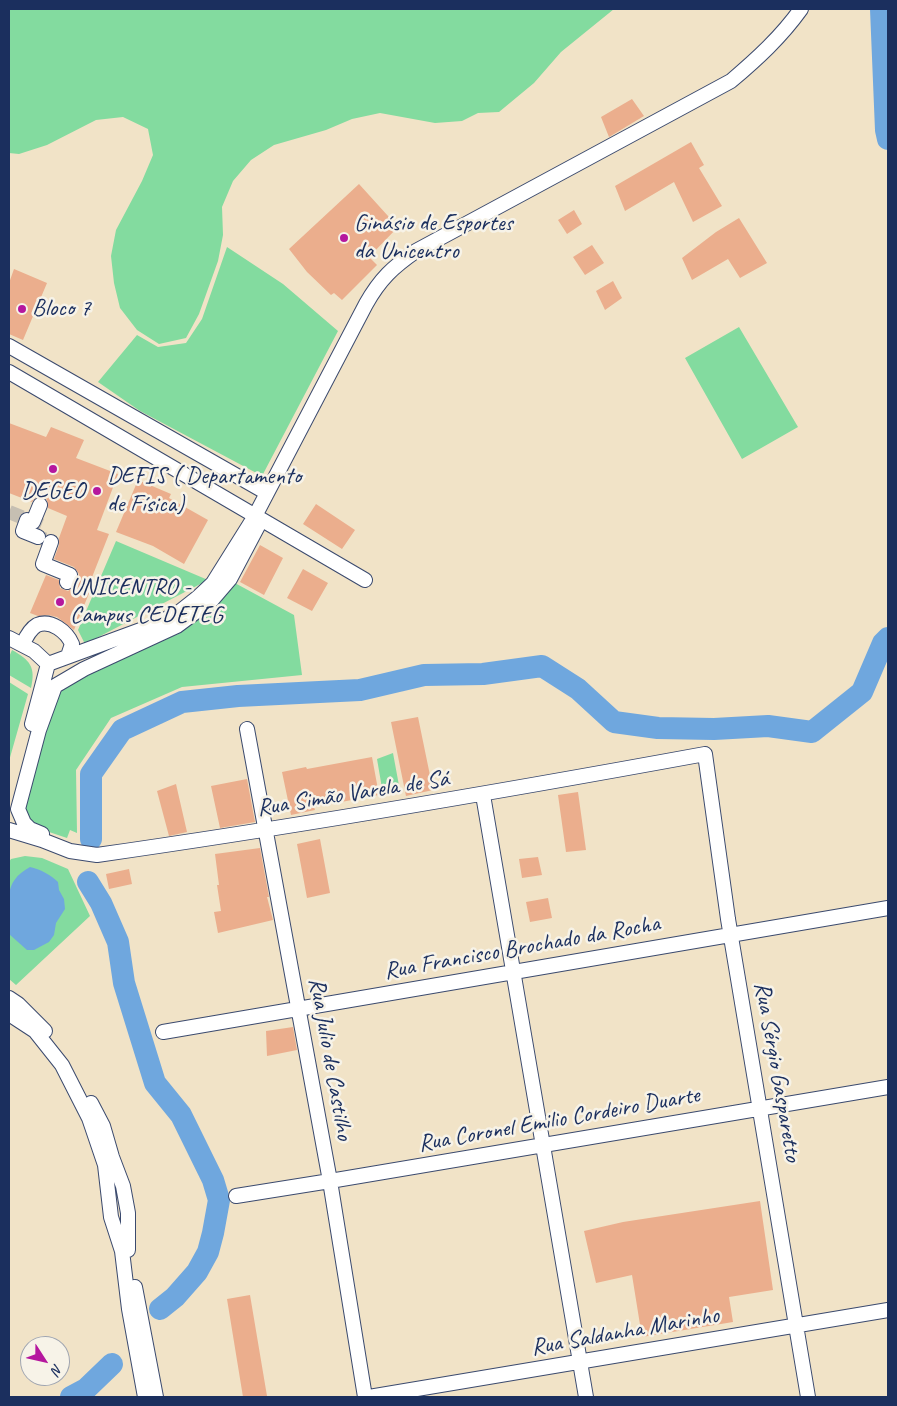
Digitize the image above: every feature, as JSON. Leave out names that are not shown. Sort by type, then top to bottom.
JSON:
[{"type":"street","points":[[81,848],[30,828],[24,823],[18,809],[39,730],[55,686],[84,669],[176,626],[212,600],[230,579],[258,518],[267,493],[366,304],[376,286],[388,272],[416,251],[731,81],[784,32],[802,9]]},
{"type":"street","points":[[9,346],[267,493]]},
{"type":"street","points":[[9,372],[365,580]]},
{"type":"street","points":[[38,537],[23,531],[40,505]]},
{"type":"street","points":[[48,664],[154,625],[178,613],[213,583],[258,518]]},
{"type":"street","points":[[51,542],[43,564],[70,575],[67,582]]},
{"type":"street","points":[[23,644],[30,631],[36,626],[45,624],[59,628],[70,638],[72,644],[68,656]]},
{"type":"street","points":[[9,638],[34,651],[48,664]]},
{"type":"street","points":[[9,805],[48,664]]},
{"type":"street","name":"Rua Julio de Castilho","points":[[248,729],[330,1181],[365,1397]]},
{"type":"street","name":"Rua Simão Varela de Sá","points":[[9,830],[70,851],[97,855],[266,831],[483,795],[705,754]]},
{"type":"street","name":"Rua Sérgio Gasparetto","points":[[705,754],[731,935],[808,1397]]},
{"type":"street","points":[[483,795],[586,1397]]},
{"type":"street","name":"Rua Francisco Brochado da Rocha","points":[[162,1032],[888,908]]},
{"type":"street","points":[[9,998],[18,1004],[48,1034],[77,1077],[103,1126],[112,1157],[116,1215],[128,1250],[156,1397]]},
{"type":"street","points":[[9,1014],[35,1031],[62,1065],[89,1118],[105,1165],[111,1217],[122,1251],[129,1309],[144,1397]]},
{"type":"street","name":"Rua Coronel Emilio Cordeiro Duarte","points":[[236,1196],[888,1087]]},
{"type":"street","name":"Rua Saldanha Marinho","points":[[369,1397],[888,1310]]},
{"type":"green space","points":[[9,9],[614,9],[561,52],[534,83],[499,112],[478,113],[462,121],[435,123],[380,113],[352,119],[326,130],[274,145],[251,160],[233,181],[222,207],[223,235],[218,261],[199,314],[186,338],[159,344],[137,330],[120,308],[114,283],[111,256],[116,230],[142,181],[153,155],[148,129],[123,117],[96,120],[47,145],[19,154],[9,153]]},
{"type":"green space","points":[[227,247],[283,284],[338,331],[262,476],[140,411],[98,382],[137,335],[158,347],[186,343],[202,319]]},
{"type":"green space","points":[[739,327],[798,427],[742,459],[685,358]]},
{"type":"green space","points":[[116,541],[208,580],[85,644],[78,630]]},
{"type":"green space","points":[[233,582],[294,615],[302,675],[182,687],[111,718],[76,770],[77,833],[70,830],[67,838],[43,830],[27,821],[22,808],[25,794],[60,687],[84,673],[178,634],[215,606]]},
{"type":"green space","points":[[12,650],[23,657],[32,669],[31,688],[9,675],[9,657]]},
{"type":"green space","points":[[9,682],[28,694],[9,761]]},
{"type":"green space","points":[[393,753],[400,791],[383,794],[377,759]]},
{"type":"green space","points":[[25,856],[42,858],[68,869],[90,916],[16,985],[9,979],[9,862],[11,859]]},
{"type":"water","points":[[30,867],[38,869],[58,882],[59,890],[64,899],[65,909],[56,923],[54,935],[49,942],[34,950],[27,950],[9,934],[8,902],[11,886],[21,873]]},
{"type":"building","points":[[632,99],[644,116],[609,137],[601,117]]},
{"type":"building","points":[[691,142],[704,165],[699,168],[722,206],[693,222],[674,182],[625,211],[615,186]]},
{"type":"building","name":"Ginásio de Esportes da Unicentro","points":[[359,184],[398,227],[369,257],[377,265],[342,300],[334,293],[331,295],[307,272],[289,249]]},
{"type":"building","points":[[574,210],[582,224],[567,234],[558,220]]},
{"type":"building","points":[[739,218],[767,263],[740,278],[728,259],[692,280],[682,258],[716,232]]},
{"type":"building","points":[[592,245],[604,263],[585,275],[573,257]]},
{"type":"building","name":"Bloco 7","points":[[14,269],[47,283],[23,340],[9,334],[9,283]]},
{"type":"building","points":[[613,281],[622,298],[605,310],[596,291]]},
{"type":"building","points":[[9,423],[46,437],[51,427],[84,440],[76,458],[118,474],[97,530],[109,534],[87,590],[90,591],[74,630],[57,617],[48,615],[38,616],[30,613],[46,575],[59,580],[60,588],[68,591],[75,586],[79,574],[74,567],[54,559],[67,516],[48,508],[47,500],[43,497],[35,498],[32,502],[9,493]]},
{"type":"building","points":[[138,480],[171,494],[169,498],[208,520],[184,564],[153,546],[116,532]]},
{"type":"building","points":[[316,504],[355,530],[342,549],[303,524]]},
{"type":"building","points":[[260,545],[283,558],[264,595],[240,582]]},
{"type":"building","points":[[303,569],[328,583],[312,611],[287,598]]},
{"type":"building","points":[[418,717],[433,790],[406,796],[391,722]]},
{"type":"building","points":[[372,757],[379,795],[314,807],[315,810],[291,815],[282,772]]},
{"type":"building","points":[[247,779],[255,822],[220,828],[211,786]]},
{"type":"building","points":[[176,784],[187,832],[169,836],[157,791]]},
{"type":"building","points":[[578,792],[586,850],[566,852],[558,795]]},
{"type":"building","points":[[320,839],[330,893],[307,898],[297,844]]},
{"type":"building","points":[[260,848],[269,897],[267,897],[273,920],[218,933],[214,912],[221,911],[215,854]]},
{"type":"building","points":[[538,857],[542,875],[522,878],[519,859]]},
{"type":"building","points":[[129,869],[132,884],[109,889],[106,874]]},
{"type":"building","points":[[548,898],[552,918],[530,922],[526,902]]},
{"type":"building","points":[[293,1027],[297,1050],[267,1056],[266,1031]]},
{"type":"building","points":[[760,1201],[773,1290],[729,1297],[733,1322],[642,1337],[632,1275],[596,1283],[584,1231],[623,1222]]},
{"type":"building","points":[[250,1295],[267,1396],[261,1397],[243,1397],[227,1299]]},
{"type":"waterway","points":[[881,9],[886,130],[888,139]]},
{"type":"waterway","points":[[91,839],[91,774],[122,730],[182,702],[238,696],[360,690],[424,675],[483,674],[542,666],[578,689],[614,722],[658,728],[714,729],[768,726],[812,732],[862,692],[883,643],[888,638]]},
{"type":"waterway","points":[[88,882],[101,903],[118,942],[124,983],[155,1083],[181,1115],[213,1180],[219,1200],[208,1252],[197,1272],[175,1297],[160,1309]]},
{"type":"waterway","points":[[71,1397],[86,1389],[112,1364]]},
{"type":"tunnel","points":[[9,512],[43,526],[38,537],[49,541]]},
{"type":"place","name":"Ginásio de Esportes da Unicentro","points":[[344,238]]},
{"type":"place","name":"Bloco 7","points":[[22,309]]},
{"type":"place","name":"DEGEO","points":[[53,469]]},
{"type":"place","name":"DEFIS ( Departamento de Física)","points":[[97,491]]},
{"type":"place","name":"UNICENTRO - Campus CEDETEG","points":[[60,602]]}]
